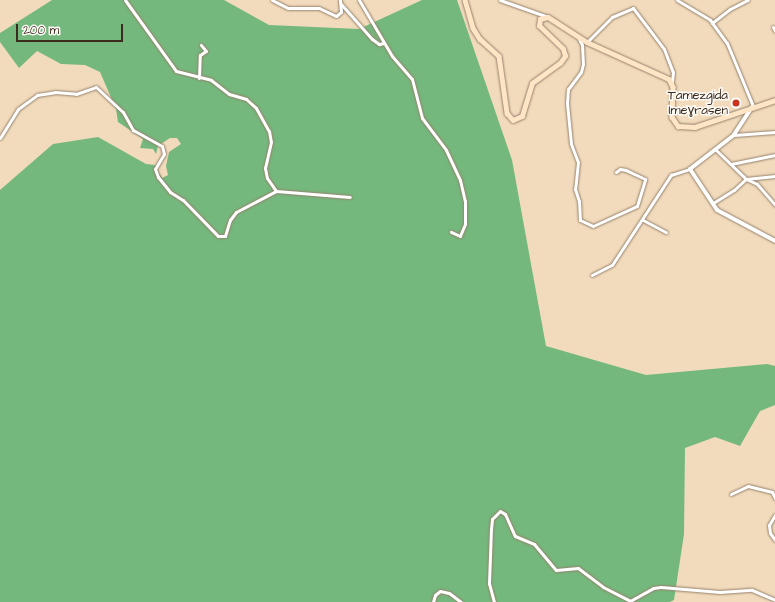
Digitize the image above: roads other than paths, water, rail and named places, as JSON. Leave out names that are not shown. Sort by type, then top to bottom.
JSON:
[{"type":"main road","points":[[465,0],[473,28],[480,39],[499,56],[507,113],[513,120],[522,116],[532,83],[560,63],[564,56],[563,49],[539,26],[540,19],[548,17],[587,42],[663,75],[672,82],[672,117],[678,126],[695,127],[753,106],[775,100]]},
{"type":"street","points":[[125,0],[160,46],[175,69],[199,78],[211,80],[229,94],[249,101],[266,122],[271,139],[266,164],[267,178],[276,191]]},
{"type":"street","points":[[272,0],[288,8],[321,8],[334,16],[340,14],[340,2]]},
{"type":"street","points":[[359,0],[396,62],[412,79],[422,118],[448,154],[462,185],[466,211],[464,229],[459,236],[451,232]]},
{"type":"street","points":[[500,0],[548,17]]},
{"type":"street","points":[[592,275],[612,266],[671,175],[690,169],[734,135],[753,106],[727,43],[712,23],[677,0]]},
{"type":"street","points":[[712,23],[730,9],[748,0]]},
{"type":"street","points":[[340,2],[372,39],[379,44],[384,43]]},
{"type":"street","points":[[587,42],[612,18],[634,8],[664,49],[673,72],[672,82]]},
{"type":"street","points":[[578,37],[582,45],[583,64],[581,72],[568,89],[567,103],[571,144],[578,162],[575,189],[579,201],[580,220],[593,226],[637,206],[645,178],[626,170],[620,169],[616,172]]},
{"type":"street","points":[[199,78],[200,54],[206,52],[201,45]]},
{"type":"street","points":[[0,138],[18,109],[37,95],[55,92],[76,94],[96,87],[123,112],[133,130],[162,146],[164,154],[155,169],[158,177],[170,192],[183,200],[218,236],[225,236],[230,220],[236,212],[276,191],[350,197]]},
{"type":"street","points":[[734,135],[775,132]]},
{"type":"street","points":[[715,149],[746,179],[757,184],[775,205]]},
{"type":"street","points":[[731,164],[775,155]]},
{"type":"street","points":[[690,169],[717,210],[775,239]]},
{"type":"street","points":[[713,203],[746,179],[775,176]]},
{"type":"street","points":[[643,220],[666,232]]},
{"type":"street","points":[[731,494],[748,486],[772,492],[775,498]]},
{"type":"street","points":[[772,492],[775,489]]},
{"type":"street","points":[[494,602],[489,583],[491,529],[492,519],[500,511],[505,514],[515,536],[534,544],[556,570],[578,568],[603,587],[630,601],[655,587],[720,592],[752,590],[775,600]]},
{"type":"street","points":[[775,515],[769,526],[770,533],[775,540]]},
{"type":"street","points":[[434,602],[436,593],[444,591],[461,602]]},
{"type":"place","name":"Tamezgida Imeɣrasen","points":[[736,103]]}]
